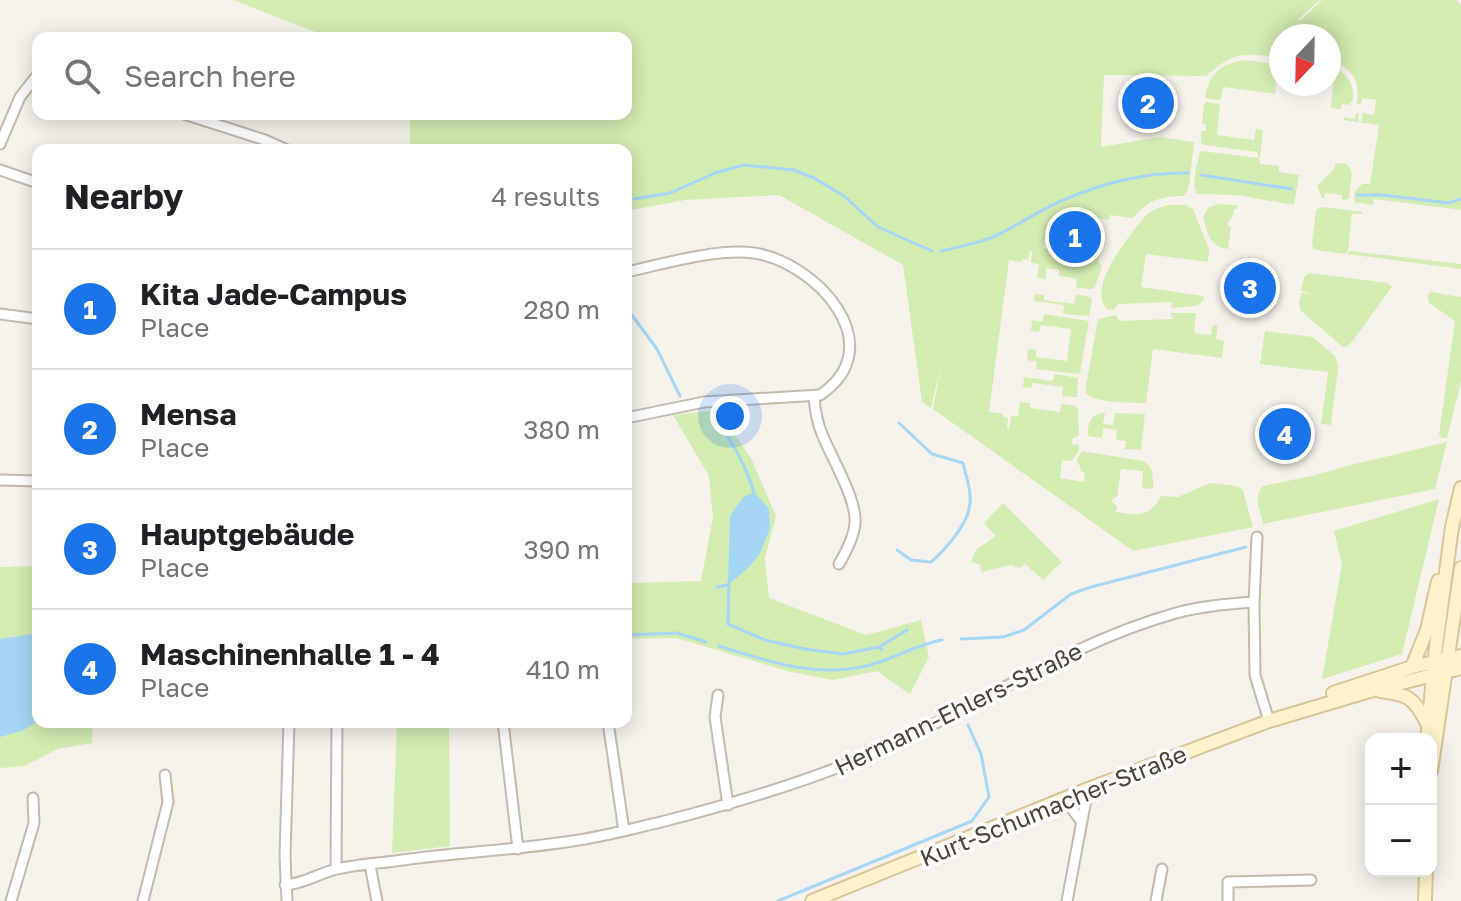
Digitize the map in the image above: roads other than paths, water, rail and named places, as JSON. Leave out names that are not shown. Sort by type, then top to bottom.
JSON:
[{"type":"street","points":[[0,144],[20,97],[32,82]]},
{"type":"street","points":[[203,120],[274,144]]},
{"type":"street","points":[[0,170],[32,181]]},
{"type":"street","points":[[632,271],[734,252],[771,257],[788,263],[828,295],[845,321],[850,349],[835,383],[814,397],[704,402],[632,417]]},
{"type":"street","points":[[0,314],[32,318]]},
{"type":"street","points":[[814,397],[821,431],[855,515],[853,533],[839,564]]},
{"type":"street","points":[[0,480],[32,481]]},
{"type":"street","points":[[1412,667],[1427,630],[1461,488]]},
{"type":"street","points":[[1434,733],[1452,527]]},
{"type":"street","points":[[1257,537],[1255,675],[1269,721]]},
{"type":"street","points":[[1427,733],[1440,667],[1456,635],[1461,568]]},
{"type":"street","name":"Hermann-Ehlers-Straße","points":[[285,885],[336,869],[574,841],[728,805],[796,783],[884,748],[1052,662],[1133,627],[1179,612],[1254,602]]},
{"type":"street","name":"Kurt-Schumacher-Straße","points":[[812,901],[1088,789],[1294,712],[1373,690],[1440,667],[1461,656]]},
{"type":"street","name":"Kurt-Schumacher-Straße","points":[[1294,712],[1312,700],[1412,667],[1461,668]]},
{"type":"street","points":[[1373,690],[1409,697],[1420,709],[1427,724]]},
{"type":"street","points":[[718,695],[715,717],[728,805]]},
{"type":"street","points":[[287,901],[289,728]]},
{"type":"street","points":[[336,869],[337,728]]},
{"type":"street","points":[[504,728],[518,849]]},
{"type":"street","points":[[609,728],[624,831]]},
{"type":"street","points":[[143,901],[168,802],[165,775]]},
{"type":"street","points":[[1067,901],[1088,789]]},
{"type":"street","points":[[11,901],[34,823],[33,798]]},
{"type":"street","points":[[1062,800],[1081,821]]},
{"type":"street","points":[[370,865],[377,901]]},
{"type":"street","points":[[1156,901],[1162,869]]},
{"type":"street","points":[[1425,901],[1426,877]]},
{"type":"street","points":[[1228,901],[1228,882],[1311,880]]},
{"type":"water","points":[[754,492],[769,509],[770,529],[759,555],[728,585],[730,516],[743,497]]},
{"type":"water","points":[[32,634],[32,725],[0,737],[0,639]]},
{"type":"waterway","points":[[634,199],[670,193],[715,173],[744,165],[794,170],[844,196],[878,227],[932,251]]},
{"type":"waterway","points":[[941,251],[989,238],[1052,205],[1091,189],[1139,177],[1188,173]]},
{"type":"waterway","points":[[1201,175],[1292,189]]},
{"type":"waterway","points":[[1357,195],[1449,203],[1461,199]]},
{"type":"waterway","points":[[632,315],[657,349],[680,396]]},
{"type":"waterway","points":[[714,415],[742,462],[754,493]]},
{"type":"waterway","points":[[897,550],[911,560],[931,562],[964,523],[970,497],[963,463],[932,454],[899,423]]},
{"type":"waterway","points":[[961,639],[1003,637],[1024,630],[1071,594],[1246,547]]},
{"type":"waterway","points":[[729,581],[728,624],[765,640],[805,649],[843,654],[879,647],[882,650]]},
{"type":"waterway","points":[[717,587],[728,585]]},
{"type":"waterway","points":[[879,647],[907,630]]},
{"type":"waterway","points":[[632,635],[677,633],[706,642]]},
{"type":"waterway","points":[[719,646],[791,666],[828,670],[866,666],[942,640]]},
{"type":"waterway","points":[[778,901],[972,821],[989,797],[981,754],[968,725]]},
{"type":"place","name":"Mensa","points":[[1148,103]]},
{"type":"place","name":"Kita Jade-Campus","points":[[1075,237]]},
{"type":"place","name":"Hauptgebäude","points":[[1250,288]]},
{"type":"place","name":"Maschinenhalle 1 - 4","points":[[1285,434]]}]
